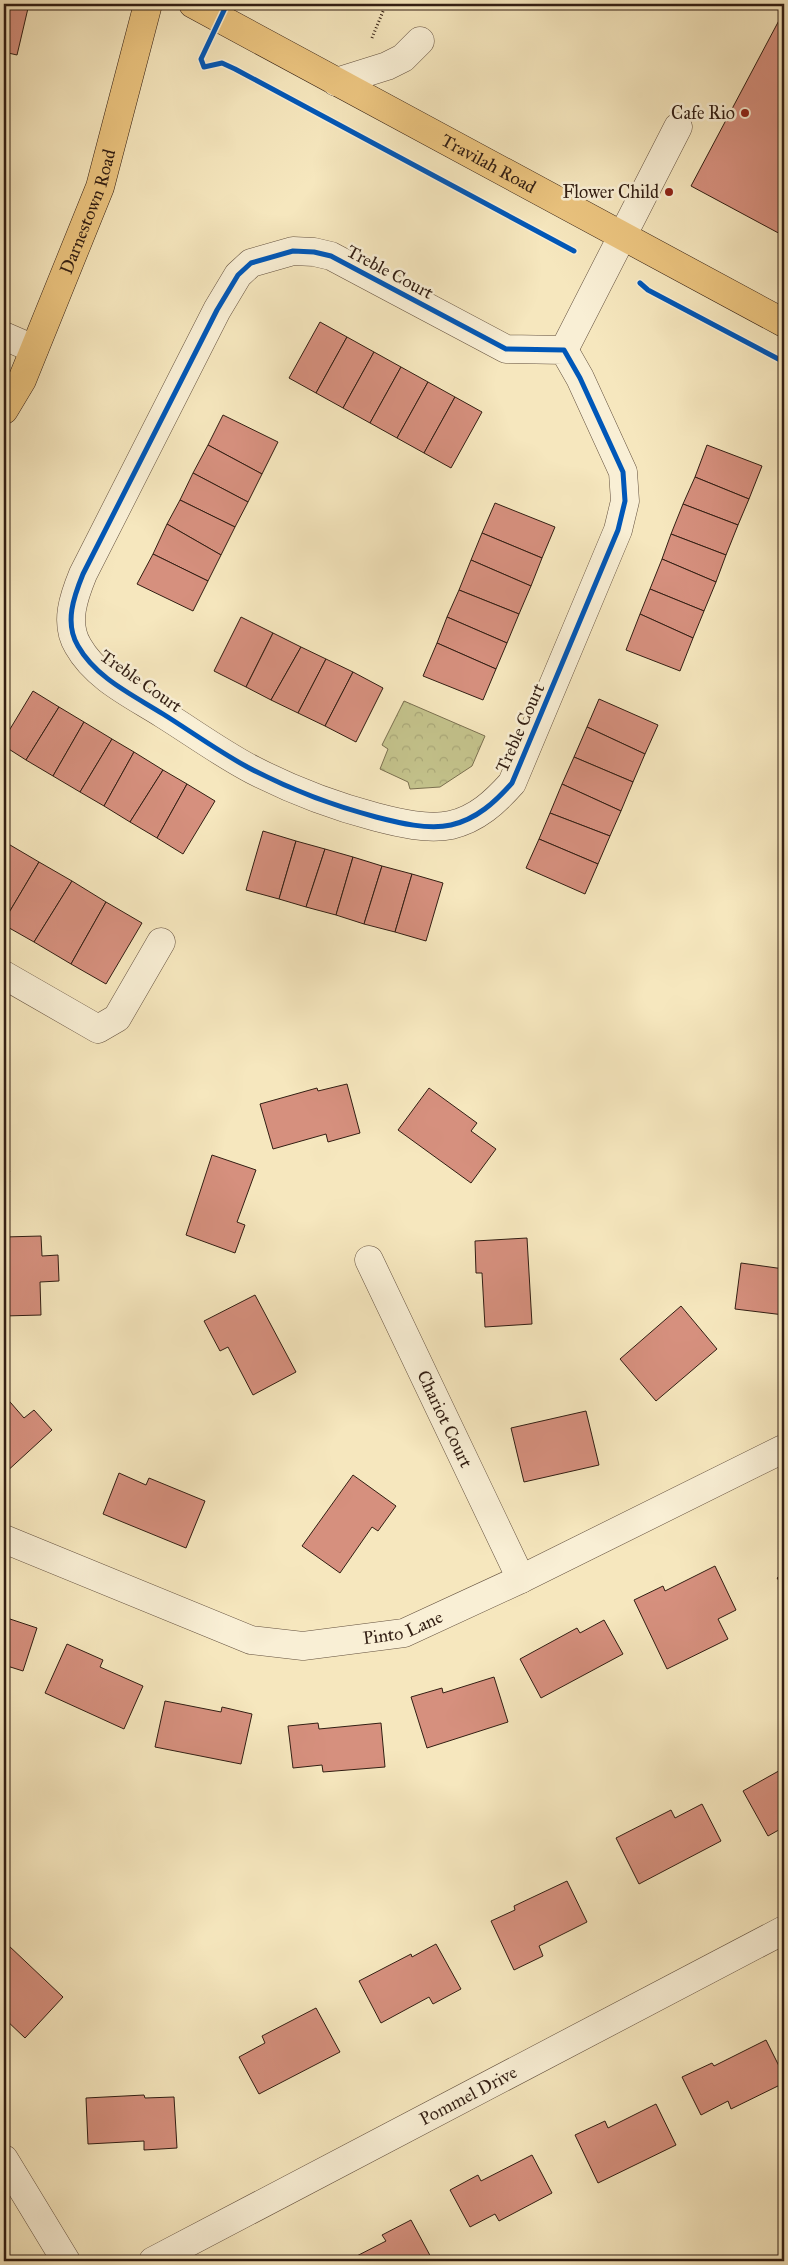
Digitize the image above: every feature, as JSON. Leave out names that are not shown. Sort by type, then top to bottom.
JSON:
[{"type":"main road","name":"Darnestown Road","points":[[4,410],[22,380],[100,187],[148,4]]},
{"type":"main road","name":"Travilah Road","points":[[193,4],[784,323]]},
{"type":"street","points":[[336,82],[387,66],[403,58],[420,41]]},
{"type":"street","points":[[564,350],[678,128]]},
{"type":"street","name":"Treble Court","points":[[293,251],[314,252],[331,256],[506,349],[564,350],[580,378],[623,472],[625,501],[618,530],[512,782],[494,802],[472,818],[450,826],[423,826],[396,822],[341,808],[292,788],[252,769],[114,683],[89,662],[77,644],[71,621],[73,598],[83,574],[217,310],[238,275],[251,263],[293,251]]},
{"type":"street","points":[[4,336],[34,350]]},
{"type":"street","points":[[4,975],[98,1029],[117,1018],[161,942]]},
{"type":"street","name":"Chariot Court","points":[[369,1260],[521,1579]]},
{"type":"street","name":"Pinto Lane","points":[[4,1539],[251,1640],[303,1646],[404,1632],[521,1579],[783,1449]]},
{"type":"street","name":"Pommel Drive","points":[[153,2261],[784,1930]]},
{"type":"street","points":[[4,2159],[66,2261]]},
{"type":"path","points":[[371,41],[386,4]]},
{"type":"green space","points":[[404,701],[485,736],[472,766],[440,787],[410,789],[408,782],[380,769],[388,749],[382,745]]},
{"type":"building","points":[[4,4],[29,4],[17,55],[4,52]]},
{"type":"building","points":[[784,11],[784,236],[691,186]]},
{"type":"building","points":[[320,322],[347,337],[316,393],[289,378]]},
{"type":"building","points":[[347,337],[374,352],[343,408],[316,393]]},
{"type":"building","points":[[374,352],[401,367],[370,423],[343,408]]},
{"type":"building","points":[[401,367],[428,382],[397,438],[370,423]]},
{"type":"building","points":[[428,382],[455,397],[424,453],[397,438]]},
{"type":"building","points":[[455,397],[482,412],[451,468],[424,453]]},
{"type":"building","points":[[223,415],[278,442],[262,474],[208,445]]},
{"type":"building","points":[[208,445],[262,474],[248,502],[193,473]]},
{"type":"building","points":[[707,445],[762,466],[749,499],[695,477]]},
{"type":"building","points":[[193,473],[248,502],[235,527],[180,500]]},
{"type":"building","points":[[695,477],[749,499],[738,525],[683,504]]},
{"type":"building","points":[[180,500],[235,527],[221,555],[167,524]]},
{"type":"building","points":[[495,503],[555,527],[542,558],[482,533]]},
{"type":"building","points":[[683,504],[738,525],[726,555],[671,534]]},
{"type":"building","points":[[167,524],[221,555],[208,581],[153,554]]},
{"type":"building","points":[[482,533],[542,558],[531,586],[471,560]]},
{"type":"building","points":[[671,534],[726,555],[716,582],[662,559]]},
{"type":"building","points":[[153,554],[208,581],[193,611],[137,584]]},
{"type":"building","points":[[662,559],[716,582],[704,611],[650,589]]},
{"type":"building","points":[[471,560],[531,586],[519,614],[459,590]]},
{"type":"building","points":[[650,589],[704,611],[693,638],[640,614]]},
{"type":"building","points":[[459,590],[519,614],[507,643],[447,617]]},
{"type":"building","points":[[640,614],[693,638],[680,671],[626,650]]},
{"type":"building","points":[[241,617],[273,633],[246,687],[214,671]]},
{"type":"building","points":[[447,617],[507,643],[496,669],[437,643]]},
{"type":"building","points":[[273,633],[301,647],[271,700],[246,687]]},
{"type":"building","points":[[437,643],[496,669],[483,700],[423,676]]},
{"type":"building","points":[[301,647],[326,659],[298,713],[271,700]]},
{"type":"building","points":[[326,659],[353,672],[325,726],[298,713]]},
{"type":"building","points":[[353,672],[383,688],[356,742],[325,726]]},
{"type":"building","points":[[33,691],[59,707],[26,760],[4,746],[4,739]]},
{"type":"building","points":[[599,699],[658,725],[645,754],[587,727]]},
{"type":"building","points":[[59,707],[84,722],[53,776],[26,760]]},
{"type":"building","points":[[84,722],[112,739],[80,792],[53,776]]},
{"type":"building","points":[[587,727],[645,754],[633,782],[574,757]]},
{"type":"building","points":[[112,739],[134,752],[104,806],[80,792]]},
{"type":"building","points":[[134,752],[163,770],[130,822],[104,806]]},
{"type":"building","points":[[574,757],[633,782],[621,811],[562,784]]},
{"type":"building","points":[[163,770],[187,784],[157,838],[130,822]]},
{"type":"building","points":[[187,784],[215,801],[183,854],[157,838]]},
{"type":"building","points":[[562,784],[621,811],[610,836],[550,813]]},
{"type":"building","points":[[550,813],[610,836],[598,864],[539,839]]},
{"type":"building","points":[[263,831],[296,841],[279,899],[246,890]]},
{"type":"building","points":[[539,839],[598,864],[585,894],[526,868]]},
{"type":"building","points":[[296,841],[325,849],[306,907],[279,899]]},
{"type":"building","points":[[5,842],[39,862],[4,921],[4,844]]},
{"type":"building","points":[[325,849],[353,857],[336,915],[306,907]]},
{"type":"building","points":[[353,857],[382,866],[364,924],[336,915]]},
{"type":"building","points":[[39,862],[72,881],[34,942],[4,925],[4,921]]},
{"type":"building","points":[[382,866],[412,874],[395,932],[364,924]]},
{"type":"building","points":[[412,874],[443,883],[426,941],[395,932]]},
{"type":"building","points":[[72,881],[106,902],[71,964],[34,942]]},
{"type":"building","points":[[106,902],[142,923],[106,984],[71,964]]},
{"type":"building","points":[[347,1084],[360,1133],[328,1142],[326,1134],[273,1149],[260,1104],[317,1088],[318,1091]]},
{"type":"building","points":[[429,1088],[477,1123],[471,1131],[496,1149],[471,1183],[398,1130]]},
{"type":"building","points":[[212,1155],[256,1170],[237,1222],[245,1225],[235,1253],[186,1235]]},
{"type":"building","points":[[4,1165],[10,1172],[4,1178]]},
{"type":"building","points":[[41,1236],[42,1256],[58,1255],[59,1281],[40,1282],[41,1315],[4,1316],[4,1237]]},
{"type":"building","points":[[527,1238],[532,1324],[485,1327],[482,1273],[476,1273],[475,1241]]},
{"type":"building","points":[[741,1263],[784,1269],[784,1315],[735,1309]]},
{"type":"building","points":[[255,1295],[296,1372],[253,1395],[228,1347],[220,1351],[204,1321]]},
{"type":"building","points":[[681,1306],[717,1349],[656,1401],[620,1359]]},
{"type":"building","points":[[4,1395],[24,1418],[34,1410],[52,1430],[4,1474]]},
{"type":"building","points":[[586,1411],[599,1465],[524,1482],[511,1428]]},
{"type":"building","points":[[119,1473],[146,1485],[149,1478],[205,1501],[186,1548],[103,1514]]},
{"type":"building","points":[[353,1475],[396,1506],[378,1531],[372,1527],[340,1573],[302,1546]]},
{"type":"building","points":[[715,1566],[736,1610],[718,1619],[728,1639],[667,1669],[634,1600],[663,1586],[665,1591]]},
{"type":"building","points":[[784,1573],[784,1588],[777,1578]]},
{"type":"building","points":[[4,1617],[37,1628],[23,1671],[4,1665]]},
{"type":"building","points":[[604,1620],[623,1654],[541,1698],[520,1659],[577,1628],[580,1633]]},
{"type":"building","points":[[67,1644],[103,1660],[100,1667],[143,1686],[124,1729],[45,1693]]},
{"type":"building","points":[[494,1677],[508,1722],[427,1748],[411,1697],[442,1688],[443,1693]]},
{"type":"building","points":[[165,1701],[221,1712],[222,1707],[252,1714],[241,1764],[155,1747]]},
{"type":"building","points":[[318,1723],[319,1729],[381,1723],[385,1767],[323,1772],[322,1765],[293,1768],[288,1726]]},
{"type":"building","points":[[784,1768],[784,1827],[768,1836],[743,1791]]},
{"type":"building","points":[[702,1804],[721,1841],[639,1884],[616,1838],[671,1810],[675,1818]]},
{"type":"building","points":[[567,1881],[587,1922],[539,1946],[543,1956],[514,1970],[491,1921],[515,1910],[514,1906]]},
{"type":"building","points":[[436,1944],[461,1989],[433,2004],[429,1997],[381,2023],[359,1981],[411,1954],[412,1957]]},
{"type":"building","points":[[8,1945],[63,1997],[25,2038],[4,2018],[4,1950]]},
{"type":"building","points":[[316,2008],[340,2052],[259,2094],[239,2057],[265,2043],[262,2036]]},
{"type":"building","points":[[766,2040],[784,2076],[784,2083],[731,2109],[728,2101],[701,2115],[682,2077],[712,2063],[714,2066]]},
{"type":"building","points":[[144,2095],[145,2098],[174,2097],[177,2148],[144,2150],[144,2141],[88,2144],[86,2098]]},
{"type":"building","points":[[656,2104],[676,2145],[598,2183],[575,2135],[605,2121],[608,2128]]},
{"type":"building","points":[[532,2155],[552,2193],[499,2221],[495,2214],[470,2227],[450,2190],[478,2175],[481,2181]]},
{"type":"building","points":[[411,2220],[433,2261],[347,2261],[386,2241],[382,2235]]},
{"type":"cycle path","points":[[227,4],[201,59],[204,67],[222,63],[235,69],[574,251]]},
{"type":"cycle path","points":[[293,251],[314,252],[331,256],[506,349],[564,350],[580,378],[623,472],[625,501],[618,530],[512,783],[485,809],[469,819],[451,825],[433,827],[413,825],[360,813],[298,791],[253,770],[105,677],[86,657],[74,637],[71,619],[72,610],[76,591],[83,574],[217,310],[238,275],[251,263],[293,251]]},
{"type":"cycle path","points":[[640,283],[648,290],[784,362]]},
{"type":"place","name":"Cafe Rio","points":[[745,113]]},
{"type":"place","name":"Flower Child","points":[[669,192]]}]
